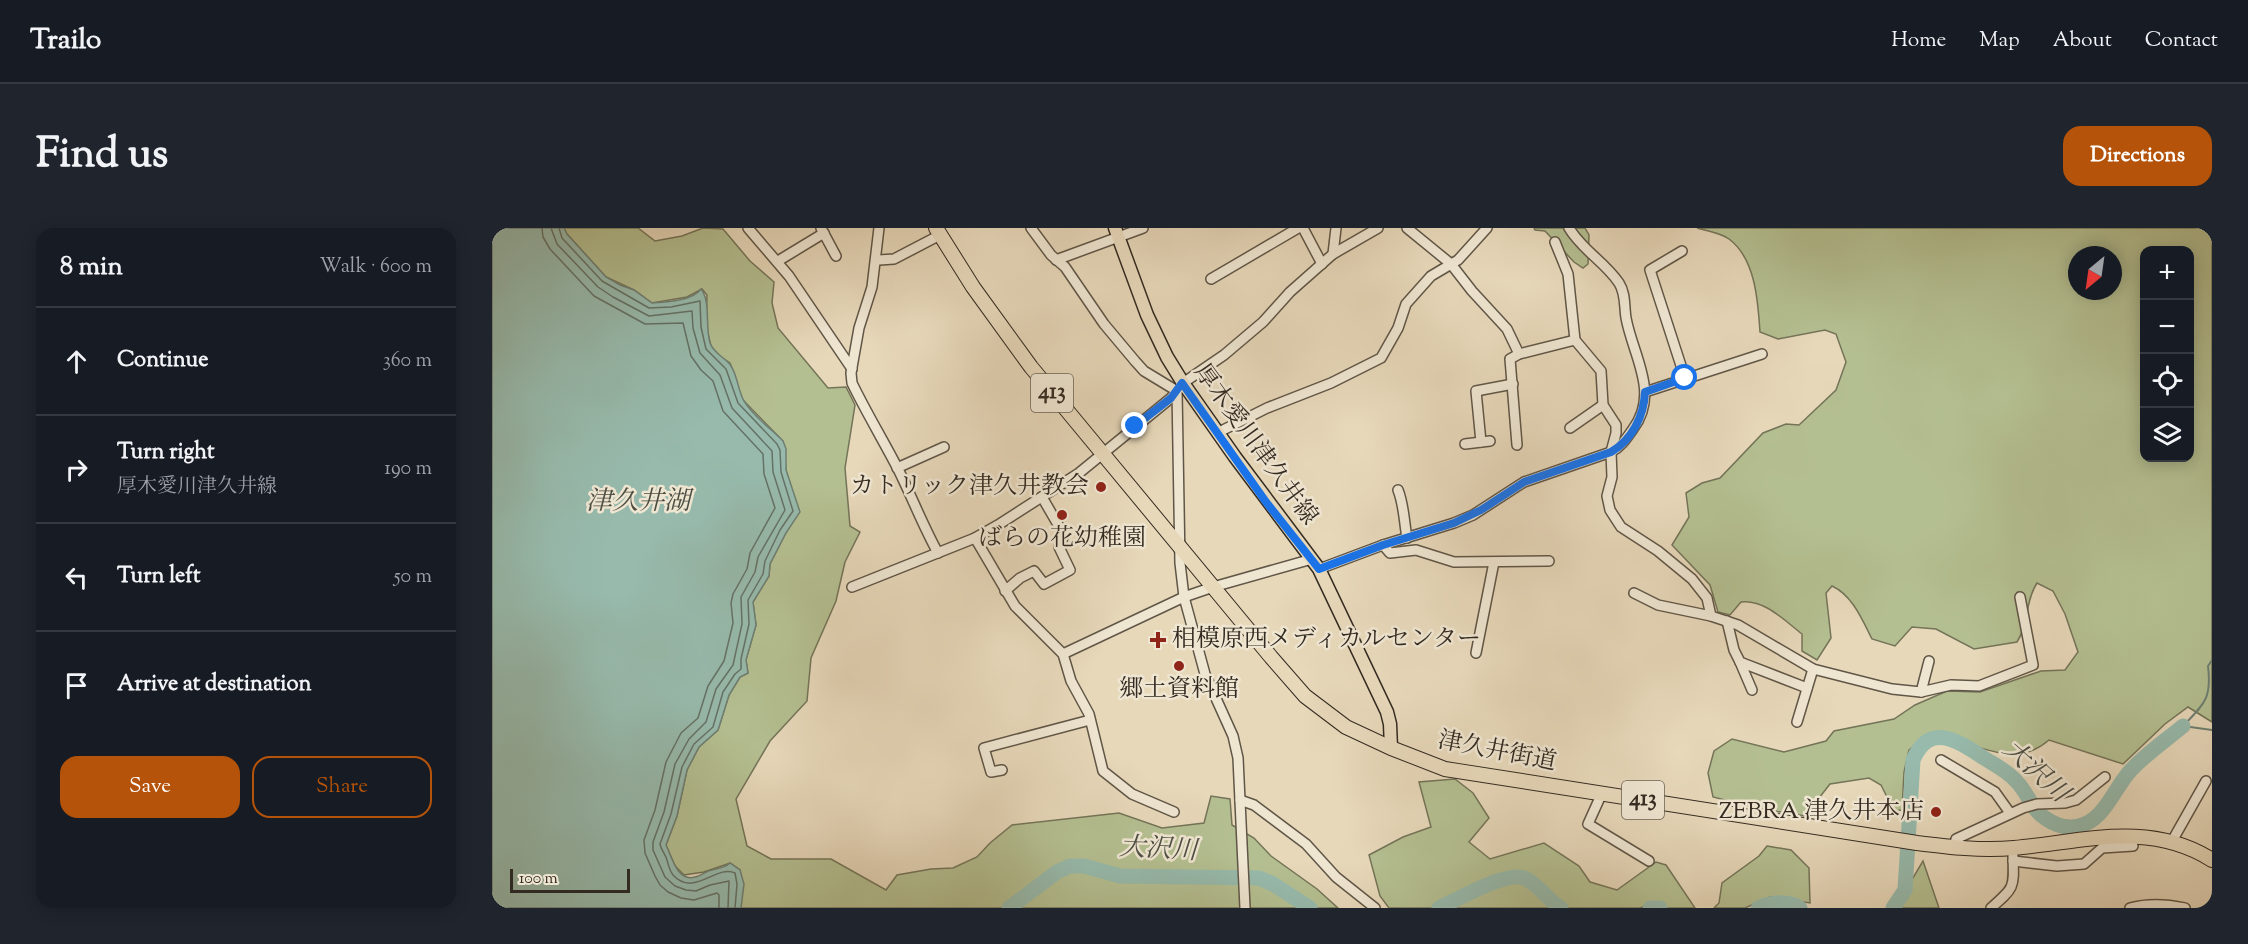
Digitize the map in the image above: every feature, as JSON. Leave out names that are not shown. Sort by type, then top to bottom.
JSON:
[{"type":"highway","name":"津久井街道","points":[[938,232],[1000,326],[1181,549],[1281,669],[1309,699],[1346,727],[1445,769],[1917,843],[2013,854],[2110,836],[2134,836],[2171,843],[2212,860]]},
{"type":"main road","name":"厚木愛川津久井線","points":[[1117,233],[1147,315],[1180,387],[1217,433],[1266,502],[1316,564],[1387,712],[1391,748]]},
{"type":"street","points":[[748,228],[778,261],[852,369]]},
{"type":"street","points":[[879,228],[872,287],[859,328],[852,382],[938,553]]},
{"type":"street","points":[[1031,228],[1056,260],[1065,267],[1104,324],[1144,371],[1180,387]]},
{"type":"street","points":[[1056,260],[1117,233],[1143,228]]},
{"type":"street","points":[[1211,279],[1298,228]]},
{"type":"street","points":[[1303,228],[1322,264]]},
{"type":"street","points":[[1334,254],[1336,228]]},
{"type":"street","points":[[852,587],[975,538],[1079,473],[1180,387],[1224,356],[1263,322],[1290,292],[1334,254],[1378,228]]},
{"type":"street","points":[[1407,228],[1451,264],[1507,329],[1519,354]]},
{"type":"street","points":[[1217,433],[1267,408],[1331,383],[1381,358],[1398,328],[1406,304],[1431,276],[1458,260],[1486,228]]},
{"type":"street","points":[[1063,654],[1184,597],[1213,587],[1316,564],[1465,519],[1524,482],[1620,447],[1639,422],[1645,405],[1642,369],[1626,319],[1625,301],[1620,284],[1581,245],[1569,228]]},
{"type":"street","points":[[778,261],[823,231],[836,256]]},
{"type":"street","points":[[879,260],[894,259],[938,232]]},
{"type":"street","points":[[1555,242],[1568,274],[1575,340],[1601,371],[1603,405],[1616,424],[1611,452],[1612,477],[1607,496],[1610,510],[1616,521],[1627,532],[1658,551],[1692,579],[1707,598],[1711,616]]},
{"type":"street","points":[[1682,251],[1650,270],[1685,378]]},
{"type":"street","points":[[1517,445],[1510,359],[1519,354],[1575,340]]},
{"type":"street","points":[[1645,392],[1762,354]]},
{"type":"street","points":[[1465,444],[1485,442],[1476,391],[1513,384]]},
{"type":"street","points":[[1180,387],[1177,438],[1181,570],[1184,597],[1205,674],[1233,736],[1238,758],[1245,908]]},
{"type":"street","points":[[1570,428],[1603,405]]},
{"type":"street","points":[[897,468],[944,447]]},
{"type":"street","points":[[1398,490],[1404,506],[1407,538]]},
{"type":"street","points":[[1005,591],[1020,578],[1034,571],[1044,584],[1070,570],[1059,547],[1064,535],[1042,497]]},
{"type":"street","points":[[975,538],[1021,614],[1063,654],[1071,681],[1090,720],[1103,771],[1132,794],[1174,812]]},
{"type":"street","points":[[1383,545],[1386,551],[1393,554],[1416,550],[1454,561],[1549,561]]},
{"type":"street","points":[[1476,653],[1494,562]]},
{"type":"street","points":[[1634,593],[1658,605],[1727,621],[1813,669],[1892,689],[1921,692],[1951,685],[1979,686],[2033,665],[2020,597]]},
{"type":"street","points":[[1727,621],[1734,650],[1752,690]]},
{"type":"street","points":[[1921,692],[1929,661]]},
{"type":"street","points":[[1740,662],[1808,688]]},
{"type":"street","points":[[1797,722],[1813,669]]},
{"type":"street","points":[[1002,770],[991,772],[984,748],[1090,720]]},
{"type":"street","points":[[1941,760],[1995,792],[2010,813]]},
{"type":"street","points":[[1954,848],[1956,839],[2022,808],[2037,804],[2065,804],[2076,800],[2105,777]]},
{"type":"street","points":[[2171,843],[2206,781]]},
{"type":"street","points":[[1602,793],[1588,824],[1650,861]]},
{"type":"street","points":[[1240,800],[1254,805],[1306,844],[1336,877],[1375,908]]},
{"type":"street","points":[[1991,908],[2012,888],[2015,880],[2013,854],[2057,866],[2084,864],[2102,848],[2133,846]]},
{"type":"street","points":[[2130,908],[2162,904],[2185,908]]},
{"type":"shaded area","points":[[564,228],[638,228],[655,241],[682,236],[703,228],[723,229],[750,261],[774,282],[772,303],[778,328],[828,388],[846,387],[855,405],[845,468],[850,526],[860,532],[845,562],[836,601],[811,658],[807,701],[770,741],[736,799],[747,846],[771,859],[831,859],[886,890],[897,875],[953,868],[977,857],[1012,825],[1119,813],[1162,828],[1204,823],[1211,796],[1230,799],[1232,825],[1254,838],[1271,856],[1317,889],[1338,908],[741,908],[740,870],[730,863],[704,872],[684,875],[675,866],[666,845],[677,816],[687,770],[699,747],[718,730],[729,695],[740,677],[748,673],[746,660],[756,625],[753,602],[769,576],[770,564],[798,509],[786,470],[783,441],[742,399],[730,363],[718,355],[711,346],[706,326],[707,295],[702,289],[687,297],[652,303],[634,290],[606,277]]},
{"type":"shaded area","points":[[1534,228],[1585,228],[1589,235],[1588,264],[1583,268],[1574,262],[1545,231]]},
{"type":"shaded area","points":[[1697,228],[2212,228],[2212,722],[2188,707],[2165,724],[2123,764],[2049,740],[2028,752],[2006,754],[1944,736],[1928,736],[1909,750],[1904,772],[1902,810],[1894,811],[1881,785],[1869,778],[1830,784],[1805,816],[1756,808],[1713,797],[1708,773],[1714,751],[1732,739],[1784,752],[1826,741],[1834,731],[1894,719],[1915,705],[1947,691],[1980,692],[2041,671],[2065,670],[2078,652],[2065,614],[2053,591],[2037,583],[2030,597],[2024,628],[2017,642],[1974,649],[1936,629],[1912,627],[1895,646],[1872,639],[1851,601],[1832,586],[1826,593],[1831,638],[1817,660],[1802,651],[1802,634],[1766,607],[1741,602],[1730,615],[1718,612],[1710,585],[1672,545],[1689,517],[1686,493],[1702,483],[1720,478],[1763,433],[1786,424],[1799,425],[1836,390],[1846,362],[1836,334],[1825,330],[1778,339],[1760,332],[1754,282],[1745,258],[1729,239]]},
{"type":"shaded area","points":[[1455,779],[1473,793],[1489,818],[1469,842],[1490,859],[1544,843],[1579,866],[1590,882],[1617,890],[1656,862],[1666,865],[1695,908],[1660,908],[1651,904],[1640,908],[1389,908],[1380,896],[1369,855],[1403,837],[1431,827],[1419,782]]},
{"type":"shaded area","points":[[1767,846],[1791,850],[1809,868],[1810,903],[1770,897],[1745,908],[1714,908],[1719,903],[1722,883],[1759,856]]},
{"type":"shaded area","points":[[1923,861],[1939,908],[1895,908]]},
{"type":"water","name":"津久井湖","points":[[492,228],[564,228],[606,277],[634,290],[652,303],[692,296],[701,289],[706,300],[712,347],[731,366],[742,397],[748,406],[783,441],[786,449],[786,470],[800,512],[786,533],[770,564],[769,576],[753,602],[756,625],[746,660],[748,673],[740,677],[729,695],[718,730],[699,747],[687,770],[677,816],[666,845],[679,872],[689,878],[730,863],[740,870],[744,884],[741,908],[492,908]]},
{"type":"waterway","points":[[2183,726],[2205,700],[2209,686],[2208,666],[2212,660]]},
{"type":"waterway","name":"大沢川","points":[[2183,726],[2212,730]]},
{"type":"waterway","name":"大沢川","points":[[1893,908],[1905,890],[1913,760],[1920,748],[1928,741],[1945,738],[1964,746],[2010,775],[2021,786],[2036,810],[2045,818],[2061,826],[2075,827],[2088,823],[2096,817],[2131,770],[2183,726]]},
{"type":"waterway","name":"大沢川","points":[[1009,908],[1057,872],[1070,866],[1084,866],[1120,876],[1259,878],[1273,884],[1310,908]]},
{"type":"waterway","name":"大沢川","points":[[1439,908],[1494,882],[1516,877],[1529,881],[1561,908]]},
{"type":"waterway","name":"大沢川","points":[[1758,908],[1779,903],[1800,908]]},
{"type":"waterway","name":"大沢川","points":[[1650,908],[1660,908]]},
{"type":"place","name":"カトリック津久井教会","points":[[1101,487]]},
{"type":"place","name":"ばらの花幼稚園","points":[[1062,515]]},
{"type":"place","name":"相模原西メディカルセンター","points":[[1158,640]]},
{"type":"place","name":"郷土資料館","points":[[1179,666]]},
{"type":"place","name":"ZEBRA 津久井本店","points":[[1936,812]]},
{"type":"route","points":[[1135,426],[1171,398],[1182,383],[1266,502],[1319,569],[1383,545],[1454,523],[1473,515],[1524,482],[1611,452],[1620,447],[1639,422],[1645,405],[1645,392],[1685,378]]}]
